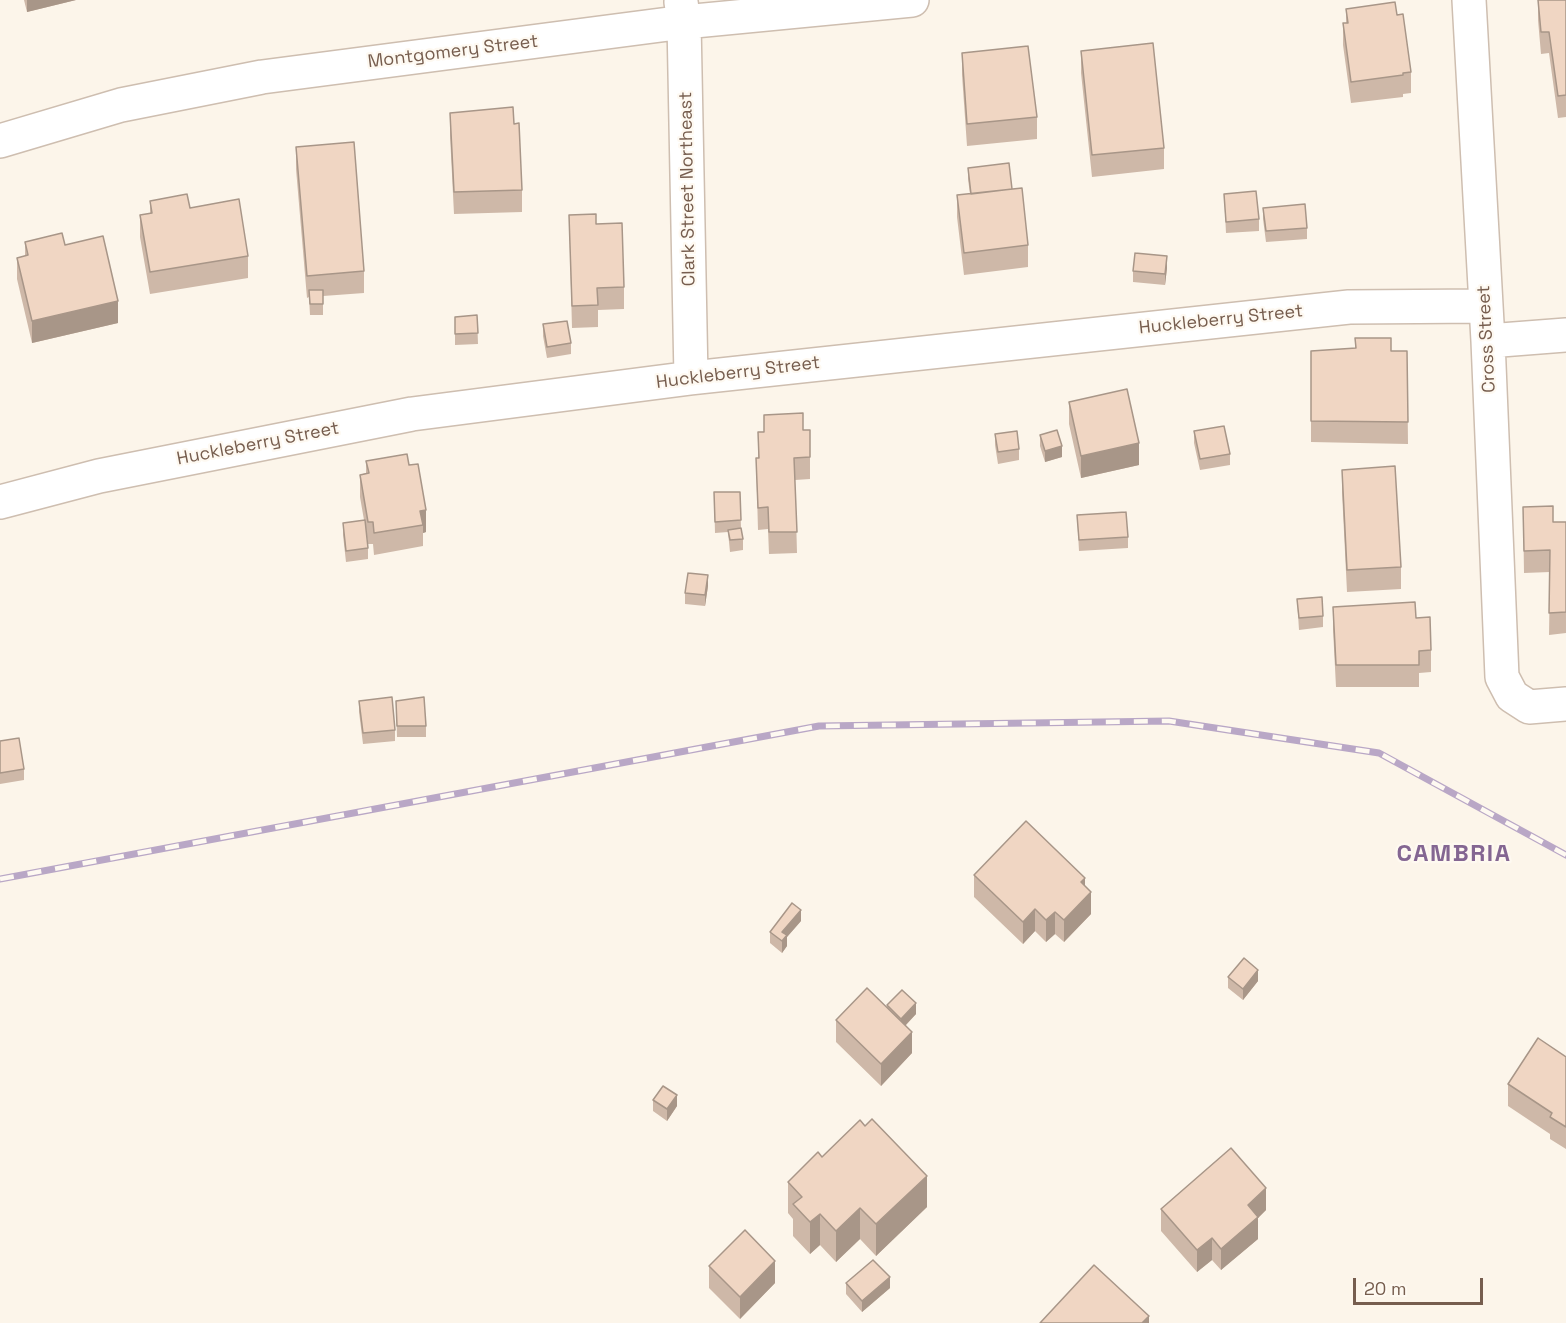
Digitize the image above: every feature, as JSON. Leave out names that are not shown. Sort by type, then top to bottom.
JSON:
[{"type":"street","name":"Montgomery Street","points":[[0,141],[121,105],[262,77],[683,11],[912,0]]},
{"type":"street","name":"Cross Street","points":[[1469,0],[1488,341],[1502,677],[1512,696],[1528,707],[1566,704]]},
{"type":"street","name":"Clark Street Northeast","points":[[683,11],[691,378]]},
{"type":"street","name":"Huckleberry Street","points":[[0,502],[99,476],[412,414],[691,378],[1349,307],[1485,306]]},
{"type":"street","points":[[1488,341],[1566,335]]},
{"type":"building","points":[[1538,0],[1566,0],[1566,95],[1558,96],[1549,32],[1541,32]]},
{"type":"building","points":[[1395,2],[1397,15],[1403,14],[1411,72],[1351,82],[1343,23],[1348,23],[1346,9]]},
{"type":"building","points":[[1153,43],[1164,148],[1092,155],[1081,51]]},
{"type":"building","points":[[1028,46],[1037,117],[967,124],[962,53]]},
{"type":"building","points":[[513,107],[514,124],[519,123],[522,190],[454,192],[450,113]]},
{"type":"building","points":[[354,142],[364,271],[307,276],[296,147]]},
{"type":"building","points":[[1009,163],[1012,189],[971,194],[968,168]]},
{"type":"building","points":[[1022,188],[1028,245],[964,253],[957,195]]},
{"type":"building","points":[[1256,191],[1259,219],[1226,222],[1224,194]]},
{"type":"building","points":[[187,194],[190,208],[239,199],[248,256],[150,272],[140,215],[152,213],[150,201]]},
{"type":"building","points":[[1305,204],[1307,228],[1266,231],[1263,208]]},
{"type":"building","points":[[596,214],[596,224],[622,223],[624,287],[597,288],[598,305],[572,306],[569,215]]},
{"type":"building","points":[[62,233],[65,245],[103,236],[118,301],[32,321],[17,258],[28,255],[25,242]]},
{"type":"building","points":[[1135,253],[1167,256],[1165,274],[1133,271]]},
{"type":"building","points":[[309,290],[323,290],[323,304],[310,304]]},
{"type":"building","points":[[477,315],[478,333],[455,334],[455,317]]},
{"type":"building","points":[[567,321],[571,343],[547,347],[543,324]]},
{"type":"building","points":[[1355,338],[1391,338],[1391,351],[1407,351],[1408,422],[1311,421],[1311,351],[1356,348]]},
{"type":"building","points":[[1127,389],[1139,443],[1081,456],[1069,402]]},
{"type":"building","points":[[803,413],[803,430],[810,430],[810,457],[794,458],[797,532],[769,532],[768,507],[758,508],[756,458],[759,458],[758,432],[764,432],[764,415]]},
{"type":"building","points":[[1224,426],[1230,454],[1200,459],[1194,431]]},
{"type":"building","points":[[1057,430],[1062,446],[1045,451],[1040,435]]},
{"type":"building","points":[[1017,431],[1019,449],[998,452],[995,434]]},
{"type":"building","points":[[407,454],[409,465],[418,464],[426,510],[420,511],[423,525],[374,533],[373,522],[368,522],[360,475],[369,473],[366,461]]},
{"type":"building","points":[[1395,466],[1401,567],[1347,570],[1342,470]]},
{"type":"building","points":[[714,492],[740,492],[741,520],[715,522]]},
{"type":"building","points":[[1553,506],[1553,522],[1566,522],[1566,612],[1549,613],[1550,550],[1524,551],[1523,507]]},
{"type":"building","points":[[1126,512],[1128,537],[1079,540],[1077,515]]},
{"type":"building","points":[[365,520],[368,548],[346,551],[343,523]]},
{"type":"building","points":[[741,528],[743,539],[730,540],[728,530]]},
{"type":"building","points":[[688,573],[708,575],[705,595],[685,593]]},
{"type":"building","points":[[1322,597],[1323,616],[1299,618],[1297,599]]},
{"type":"building","points":[[1415,602],[1416,618],[1430,617],[1431,650],[1419,651],[1419,665],[1336,665],[1333,607]]},
{"type":"building","points":[[392,697],[395,730],[363,733],[359,701]]},
{"type":"building","points":[[424,697],[426,726],[397,726],[396,701]]},
{"type":"building","points":[[19,738],[24,769],[0,773],[0,741]]},
{"type":"building","points":[[1026,821],[1085,878],[1081,882],[1091,892],[1064,920],[1055,912],[1046,920],[1035,909],[1023,922],[974,875]]},
{"type":"building","points":[[792,903],[801,910],[782,932],[787,935],[782,941],[770,932]]},
{"type":"building","points":[[1244,958],[1258,970],[1243,989],[1228,977]]},
{"type":"building","points":[[867,988],[912,1032],[881,1064],[836,1020]]},
{"type":"building","points":[[902,990],[916,1003],[901,1019],[887,1005]]},
{"type":"building","points":[[1538,1038],[1566,1057],[1566,1127],[1550,1117],[1552,1113],[1508,1084]]},
{"type":"building","points":[[663,1086],[677,1095],[667,1109],[653,1100]]},
{"type":"building","points":[[872,1119],[927,1176],[876,1224],[860,1208],[836,1231],[820,1214],[810,1222],[793,1204],[802,1197],[788,1182],[818,1152],[822,1157],[860,1120],[865,1126]]},
{"type":"building","points":[[1231,1148],[1266,1188],[1248,1205],[1258,1217],[1221,1249],[1212,1238],[1197,1250],[1161,1209]]},
{"type":"building","points":[[745,1230],[775,1261],[740,1297],[709,1266]]},
{"type":"building","points":[[873,1260],[890,1277],[862,1301],[846,1283]]},
{"type":"building","points":[[1094,1265],[1149,1316],[1142,1323],[1040,1323]]},
{"type":"railway","points":[[0,879],[819,726],[1169,721],[1379,753],[1566,855]]},
{"type":"district","name":"CAMBRIA","points":[[1454,854]]}]
